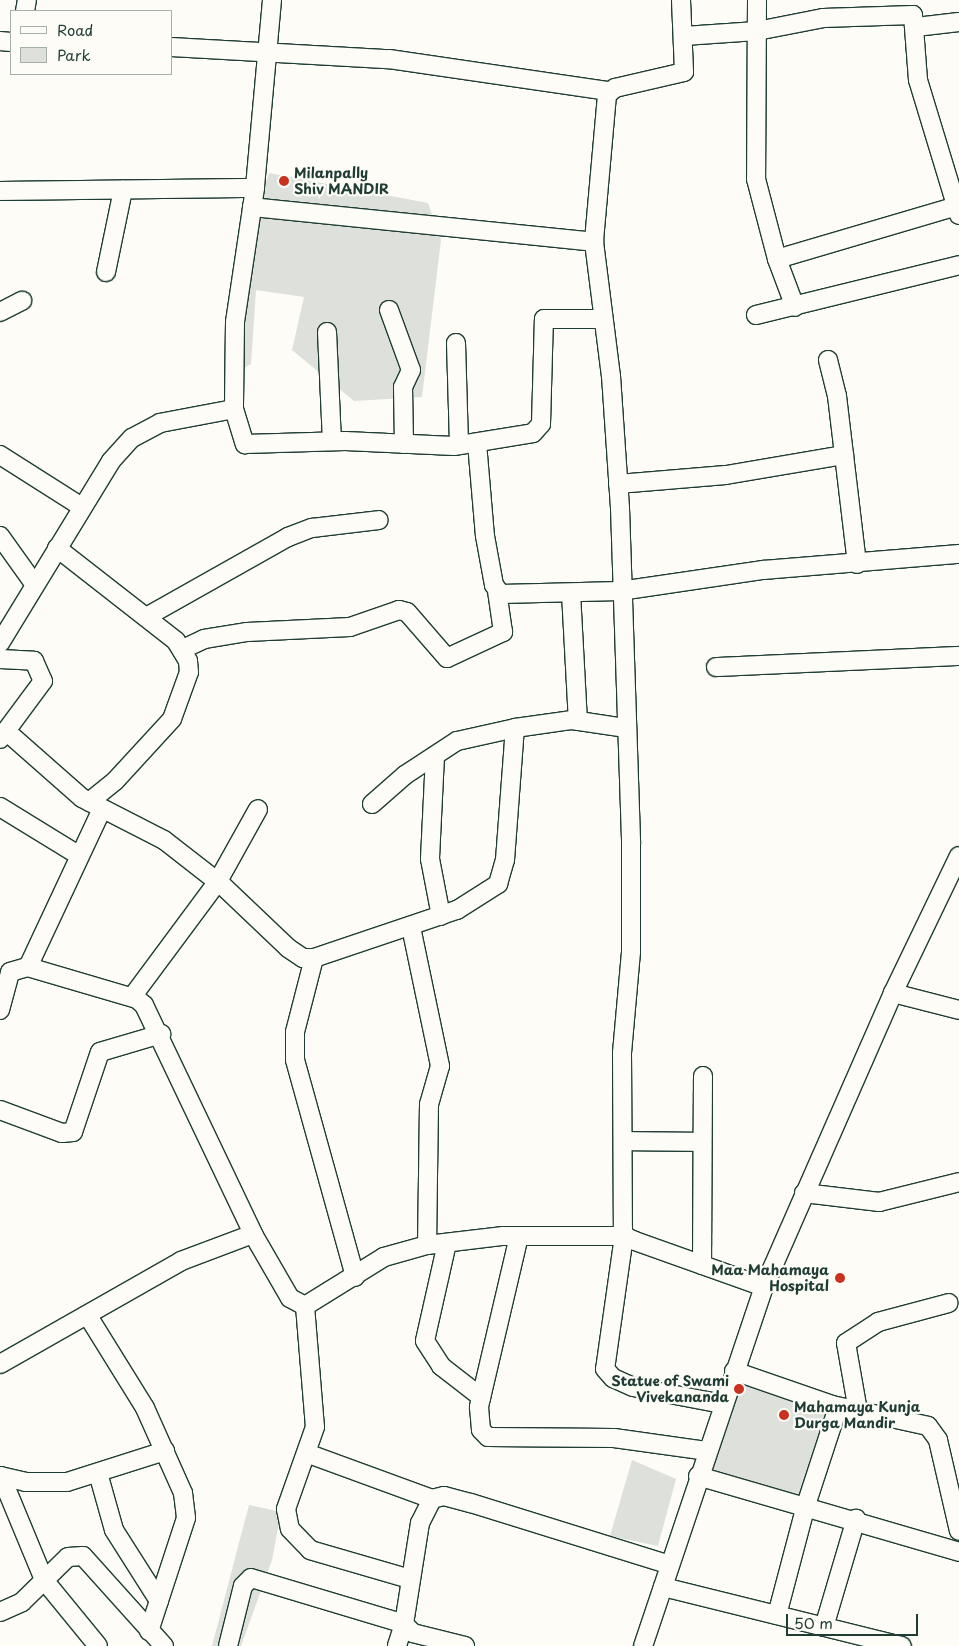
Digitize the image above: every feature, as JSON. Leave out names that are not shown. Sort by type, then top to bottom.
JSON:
[{"type":"street","points":[[272,0],[255,188],[235,322],[234,409],[245,444],[332,441],[459,445],[540,428],[546,317],[602,319]]},
{"type":"street","points":[[172,47],[267,50],[461,67],[609,91],[678,77],[686,65],[682,0]]},
{"type":"street","points":[[757,0],[756,179],[777,259],[795,307]]},
{"type":"street","points":[[684,36],[757,31],[817,19],[911,14],[916,27],[918,80],[958,210],[777,259]]},
{"type":"street","points":[[916,27],[959,22]]},
{"type":"street","points":[[609,91],[594,242],[618,484],[631,930],[622,1045],[624,1236],[605,1369],[613,1378],[633,1387],[723,1404]]},
{"type":"street","points":[[0,191],[255,188]]},
{"type":"street","points":[[106,272],[123,190]]},
{"type":"street","points":[[252,207],[594,242]]},
{"type":"street","points":[[756,316],[959,265]]},
{"type":"street","points":[[0,312],[22,301]]},
{"type":"street","points":[[389,310],[411,370],[403,387],[404,444]]},
{"type":"street","points":[[327,332],[332,441]]},
{"type":"street","points":[[456,342],[459,445]]},
{"type":"street","points":[[828,360],[844,455],[857,564]]},
{"type":"street","points":[[0,643],[111,461],[145,429],[234,409]]},
{"type":"street","points":[[183,649],[204,639],[247,632],[350,626],[399,610],[407,612],[447,658],[503,632],[497,591],[485,536],[477,442]]},
{"type":"street","points":[[0,455],[82,507]]},
{"type":"street","points":[[618,484],[726,475],[844,455]]},
{"type":"street","points":[[146,617],[288,537],[312,528],[378,520]]},
{"type":"street","points":[[0,536],[35,585]]},
{"type":"street","points":[[28,966],[78,855],[95,805],[172,719],[189,672],[183,649],[146,617],[57,548]]},
{"type":"street","points":[[497,591],[571,593],[620,591],[712,576],[959,554]]},
{"type":"street","points":[[571,593],[578,721]]},
{"type":"street","points":[[716,666],[959,656]]},
{"type":"street","points":[[0,659],[34,661],[43,675],[40,691],[3,735],[95,805],[164,840],[218,881],[288,948],[314,958],[441,916],[492,890],[502,875],[515,728]]},
{"type":"street","points":[[372,804],[435,756],[473,734],[578,721],[626,728]]},
{"type":"street","points":[[435,756],[430,859],[441,916]]},
{"type":"street","points":[[0,807],[78,855]]},
{"type":"street","points":[[132,997],[218,881],[258,809]]},
{"type":"street","points":[[643,1646],[706,1451],[764,1287],[893,993],[958,862]]},
{"type":"street","points":[[411,927],[440,1066],[429,1104],[427,1245]]},
{"type":"street","points":[[314,958],[295,1032],[296,1060],[354,1277]]},
{"type":"street","points":[[0,1010],[10,972],[28,966],[132,997],[144,1005],[161,1034],[253,1234],[290,1298],[306,1306]]},
{"type":"street","points":[[893,993],[959,1010]]},
{"type":"street","points":[[0,1110],[62,1133],[73,1132],[100,1052],[161,1034]]},
{"type":"street","points":[[702,1076],[702,1265]]},
{"type":"street","points":[[623,1141],[702,1142]]},
{"type":"street","points":[[804,1193],[879,1202],[959,1182]]},
{"type":"street","points":[[0,1364],[88,1316],[181,1261],[253,1234]]},
{"type":"street","points":[[306,1306],[384,1257],[427,1245],[519,1236],[624,1236],[764,1287]]},
{"type":"street","points":[[519,1236],[481,1397],[478,1422],[488,1437],[614,1438],[706,1451]]},
{"type":"street","points":[[447,1243],[425,1342],[442,1366],[481,1397]]},
{"type":"street","points":[[858,1410],[846,1343],[878,1322],[949,1303]]},
{"type":"street","points":[[306,1306],[315,1415],[310,1454],[286,1509],[296,1538],[310,1550],[410,1579]]},
{"type":"street","points":[[88,1316],[132,1385],[165,1451],[183,1493],[186,1518],[149,1631]]},
{"type":"street","points":[[734,1371],[838,1406],[921,1424],[934,1432],[959,1531]]},
{"type":"street","points":[[777,1615],[806,1505],[838,1406]]},
{"type":"street","points":[[0,1476],[44,1483],[78,1481],[165,1451]]},
{"type":"street","points":[[310,1454],[432,1499],[444,1496],[471,1503],[670,1565]]},
{"type":"street","points":[[98,1473],[114,1530],[159,1601]]},
{"type":"street","points":[[0,1476],[44,1580],[98,1646]]},
{"type":"street","points":[[698,1476],[856,1519],[959,1552]]},
{"type":"street","points":[[398,1646],[404,1624],[420,1523],[432,1499]]},
{"type":"street","points":[[824,1627],[856,1519]]},
{"type":"street","points":[[0,1612],[22,1602],[68,1557],[89,1558],[149,1631],[164,1646]]},
{"type":"street","points":[[228,1646],[243,1586],[251,1578],[404,1624],[413,1633],[465,1646]]},
{"type":"street","points":[[663,1587],[902,1646]]},
{"type":"green space","points":[[269,173],[428,203],[441,240],[422,397],[354,401],[292,350],[304,297],[256,290],[251,364],[235,373],[232,288]]},
{"type":"green space","points":[[737,1375],[834,1408],[803,1501],[693,1475]]},
{"type":"green space","points":[[632,1460],[676,1479],[658,1546],[610,1536]]},
{"type":"green space","points":[[249,1505],[281,1512],[272,1560],[241,1646],[212,1646]]},
{"type":"place","name":"Milanpally Shiv MANDIR","points":[[284,181]]},
{"type":"place","name":"Maa Mahamaya Hospital","points":[[840,1278]]},
{"type":"place","name":"Statue of Swami Vivekananda","points":[[739,1389]]},
{"type":"place","name":"Mahamaya Kunja Durga Mandir","points":[[784,1415]]}]
